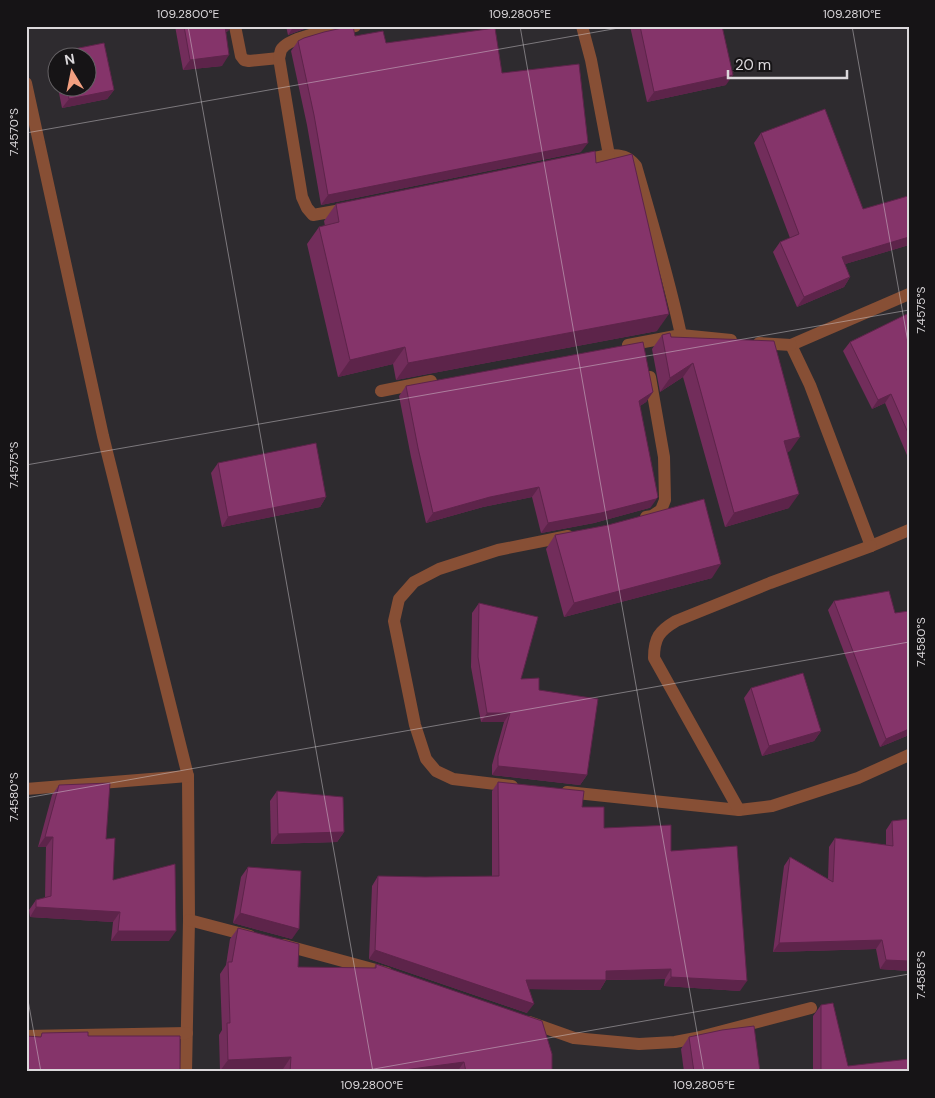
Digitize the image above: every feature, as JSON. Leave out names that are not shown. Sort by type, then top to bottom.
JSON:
[{"type":"street","points":[[235,26],[241,56],[244,60],[280,58]]},
{"type":"street","points":[[355,26],[305,36],[290,42],[281,49],[280,58],[302,197],[306,208],[313,215],[357,207]]},
{"type":"street","points":[[582,26],[591,60],[609,155]]},
{"type":"street","points":[[26,83],[103,436],[188,776],[189,920],[186,1072]]},
{"type":"street","points":[[570,163],[618,155],[630,159],[636,166],[674,298],[681,335]]},
{"type":"street","points":[[614,348],[644,347],[681,335],[791,345],[909,294]]},
{"type":"street","points":[[791,345],[810,385],[870,546]]},
{"type":"street","points":[[633,521],[652,516],[660,510],[665,500],[664,457],[648,368]]},
{"type":"street","points":[[381,391],[439,380]]},
{"type":"street","points":[[738,810],[654,658],[654,647],[658,636],[665,627],[676,620],[909,530]]},
{"type":"street","points":[[522,787],[453,780],[436,771],[426,759],[415,725],[394,621],[399,599],[414,582],[439,568],[498,550],[576,535]]},
{"type":"street","points":[[552,790],[738,810],[772,806],[858,778],[909,755]]},
{"type":"street","points":[[26,789],[188,776]]},
{"type":"street","points":[[189,920],[396,976]]},
{"type":"street","points":[[514,1017],[574,1038],[639,1044],[675,1042],[696,1038],[811,1008]]},
{"type":"street","points":[[26,1036],[186,1033]]},
{"type":"building","points":[[184,26],[225,26],[229,55],[190,60]]},
{"type":"building","points":[[353,26],[355,36],[383,31],[386,43],[495,28],[502,73],[579,64],[588,143],[328,195],[314,115],[298,41],[324,32]]},
{"type":"building","points":[[640,26],[722,26],[733,75],[654,92]]},
{"type":"building","points":[[104,43],[114,90],[98,93],[98,48],[79,48]]},
{"type":"building","points":[[825,109],[863,209],[908,196],[909,237],[842,257],[850,277],[804,297],[780,242],[799,234],[761,133]]},
{"type":"building","points":[[595,151],[596,163],[632,154],[669,314],[408,363],[405,347],[350,360],[319,227],[339,222],[336,204]]},
{"type":"building","points":[[909,313],[909,435],[891,394],[878,400],[850,342]]},
{"type":"building","points":[[670,333],[671,337],[774,341],[800,437],[784,441],[799,494],[734,513],[693,363],[670,378],[662,335]]},
{"type":"building","points":[[643,342],[653,392],[639,401],[658,497],[656,499],[601,513],[548,523],[539,487],[490,497],[433,513],[406,386]]},
{"type":"building","points":[[316,443],[326,497],[228,517],[218,463]]},
{"type":"building","points":[[704,499],[721,564],[574,603],[555,535],[608,525]]},
{"type":"building","points":[[889,591],[895,613],[909,611],[909,729],[886,739],[834,601]]},
{"type":"building","points":[[479,603],[538,617],[521,679],[539,678],[539,690],[598,699],[587,775],[498,766],[498,756],[510,713],[487,713],[478,657]]},
{"type":"building","points":[[803,673],[821,731],[769,746],[751,688]]},
{"type":"building","points":[[498,782],[584,791],[582,807],[604,807],[604,828],[671,825],[671,851],[737,846],[747,981],[671,977],[671,969],[606,971],[606,980],[526,980],[534,1004],[375,950],[378,876],[499,876]]},
{"type":"building","points":[[110,783],[106,839],[115,838],[113,880],[175,864],[176,931],[118,931],[120,912],[36,907],[36,900],[51,896],[53,837],[45,837],[59,785]]},
{"type":"building","points":[[277,791],[343,797],[344,832],[278,834]]},
{"type":"building","points":[[909,819],[909,961],[886,960],[882,940],[779,943],[790,857],[833,882],[835,838],[893,846],[892,821]]},
{"type":"building","points":[[248,867],[301,871],[299,929],[240,913]]},
{"type":"building","points":[[238,928],[299,944],[298,967],[376,968],[376,964],[542,1021],[552,1054],[552,1072],[466,1072],[464,1062],[389,1072],[290,1072],[291,1057],[228,1060],[227,1023],[230,1023],[228,962],[232,962]]},
{"type":"building","points":[[833,1003],[848,1066],[909,1059],[909,1072],[821,1072],[821,1005]]},
{"type":"building","points":[[754,1026],[760,1072],[694,1072],[689,1037]]},
{"type":"building","points":[[88,1032],[88,1036],[180,1036],[180,1072],[26,1072],[26,1036],[41,1037],[42,1033]]}]
